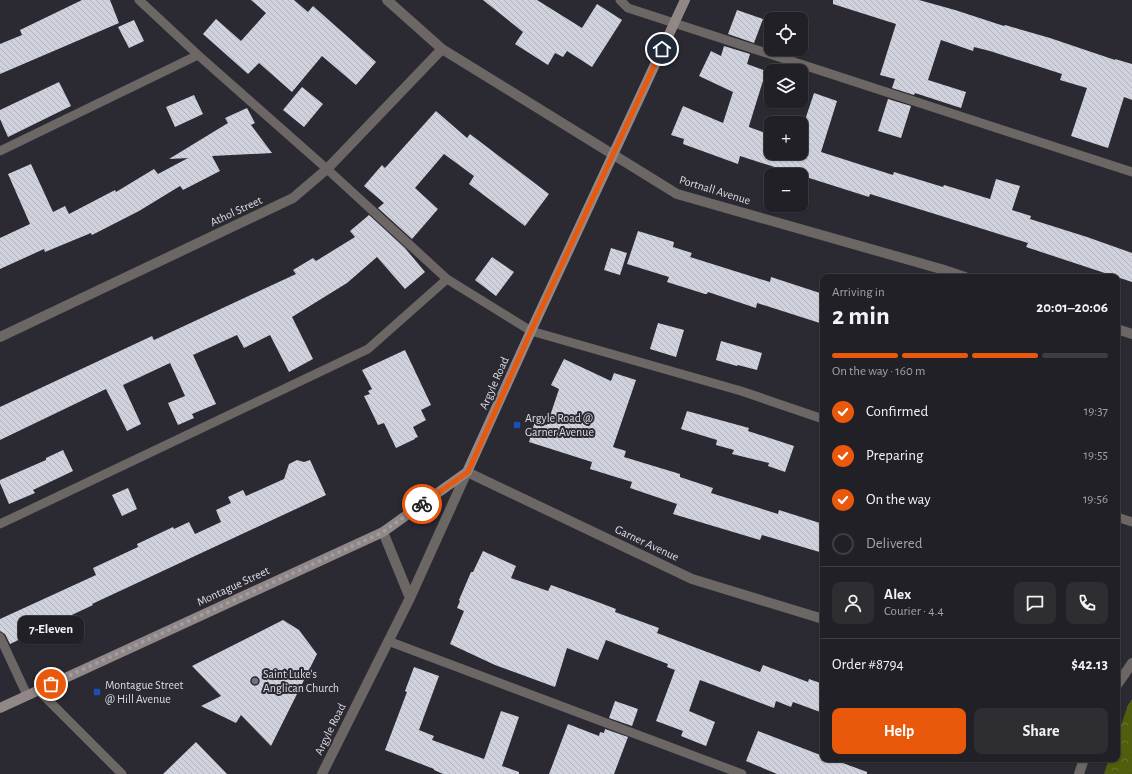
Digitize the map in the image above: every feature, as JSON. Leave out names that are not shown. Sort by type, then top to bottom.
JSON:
[{"type":"street","name":"Portnall Avenue","points":[[387,0],[442,49],[677,194],[956,274]]},
{"type":"street","name":"Argyle Road","points":[[322,774],[410,598],[531,331],[685,0]]},
{"type":"street","name":"Athol Street","points":[[0,337],[293,198],[327,168],[442,49]]},
{"type":"street","points":[[1120,330],[1132,334]]},
{"type":"street","name":"Montague Street","points":[[0,708],[383,532],[468,472]]},
{"type":"street","name":"Garner Avenue","points":[[468,472],[692,579],[820,618]]},
{"type":"street","points":[[383,532],[410,598]]},
{"type":"street","points":[[1120,681],[1132,664]]},
{"type":"street","points":[[1079,774],[1083,762]]},
{"type":"lane","points":[[139,0],[198,55],[327,168],[447,279],[531,331],[741,392],[820,418]]},
{"type":"lane","points":[[620,0],[628,8],[1132,172]]},
{"type":"lane","points":[[0,151],[198,55]]},
{"type":"lane","points":[[0,524],[368,349],[447,279]]},
{"type":"lane","points":[[1120,518],[1132,522]]},
{"type":"lane","points":[[0,636],[27,695]]},
{"type":"lane","points":[[388,641],[742,774]]},
{"type":"lane","points":[[38,690],[122,774]]},
{"type":"green space","points":[[1132,699],[1132,774],[1104,774],[1108,762],[1120,762],[1120,728],[1128,705]]},
{"type":"building","points":[[82,0],[110,0],[119,23],[0,74],[0,44],[22,35],[20,30]]},
{"type":"building","points":[[251,0],[294,0],[308,12],[313,6],[376,62],[356,85],[322,56],[292,92],[259,63],[248,74],[203,34],[216,19],[241,41],[266,13]]},
{"type":"building","points":[[483,0],[537,0],[582,28],[597,4],[622,20],[592,67],[567,51],[563,57],[555,53],[548,65],[515,44],[523,32]]},
{"type":"building","points":[[833,0],[919,0],[1004,26],[1005,25],[1050,38],[1115,60],[1132,64],[1132,100],[1124,97],[1108,148],[1071,136],[1087,88],[1060,80],[1062,74],[990,51],[974,47],[973,51],[941,40],[928,80],[966,92],[961,108],[915,93],[914,95],[892,88],[895,79],[880,75],[896,24],[833,4]]},
{"type":"building","points":[[737,10],[763,19],[754,43],[728,34]]},
{"type":"building","points":[[134,20],[144,41],[129,48],[118,27]]},
{"type":"building","points":[[724,46],[750,54],[747,64],[764,70],[764,78],[749,127],[764,132],[764,160],[808,160],[808,116],[806,116],[814,93],[837,101],[821,152],[893,175],[894,172],[990,199],[996,179],[1020,186],[1012,210],[1031,216],[1030,219],[1132,253],[1132,282],[1120,278],[1120,274],[1108,274],[1026,247],[1028,243],[870,194],[869,197],[808,178],[808,168],[778,168],[740,156],[738,164],[683,144],[684,139],[671,135],[683,106],[723,123],[733,92],[699,76],[711,51],[721,56]]},
{"type":"building","points":[[59,82],[71,106],[8,137],[0,119],[0,110]]},
{"type":"building","points":[[302,87],[323,104],[304,127],[283,110]]},
{"type":"building","points":[[194,95],[203,114],[175,127],[166,107]]},
{"type":"building","points":[[888,99],[911,106],[901,138],[878,131]]},
{"type":"building","points":[[247,108],[255,123],[251,125],[272,153],[212,156],[220,171],[183,190],[180,186],[139,211],[92,235],[91,233],[45,252],[44,249],[0,269],[0,238],[30,224],[8,174],[31,164],[53,212],[65,206],[69,214],[115,190],[116,192],[154,169],[158,174],[188,158],[169,159],[228,123],[225,118]]},
{"type":"building","points":[[436,111],[467,138],[470,134],[549,194],[525,226],[469,184],[474,176],[444,154],[415,188],[438,209],[412,239],[378,208],[384,203],[364,186],[382,165],[385,168]]},
{"type":"building","points":[[369,215],[405,248],[425,272],[405,289],[377,257],[347,283],[292,317],[313,359],[289,372],[270,335],[244,348],[237,335],[193,355],[216,404],[192,414],[194,418],[178,425],[168,403],[185,396],[170,363],[123,385],[141,424],[127,431],[106,389],[0,440],[0,407],[152,336],[154,340],[296,274],[293,270],[313,258],[316,261],[355,237],[350,231]]},
{"type":"building","points":[[638,231],[674,242],[673,247],[692,253],[690,257],[770,282],[771,277],[820,293],[820,323],[757,303],[756,308],[708,292],[705,294],[667,282],[669,277],[627,264]]},
{"type":"building","points":[[611,248],[627,253],[620,275],[604,270]]},
{"type":"building","points":[[492,257],[514,272],[496,296],[475,280]]},
{"type":"building","points":[[658,323],[684,330],[676,357],[650,349]]},
{"type":"building","points":[[721,341],[762,353],[757,370],[716,360]]},
{"type":"building","points":[[405,350],[431,405],[421,410],[426,420],[413,427],[418,437],[396,448],[384,423],[378,425],[364,396],[370,394],[368,391],[372,389],[362,370]]},
{"type":"building","points":[[564,359],[611,381],[614,373],[636,380],[613,447],[626,451],[624,457],[680,474],[680,477],[713,488],[711,493],[778,514],[779,510],[820,523],[820,552],[762,535],[760,540],[673,514],[677,504],[630,488],[632,482],[590,469],[592,462],[529,442],[535,421],[547,425],[559,389],[551,385]]},
{"type":"building","points":[[687,411],[749,428],[748,431],[794,446],[785,472],[768,466],[769,463],[732,454],[734,450],[716,445],[717,440],[681,429]]},
{"type":"building","points":[[63,450],[73,471],[33,490],[35,493],[9,504],[0,480],[46,460],[46,458]]},
{"type":"building","points":[[297,460],[304,462],[310,460],[326,495],[92,604],[93,605],[10,644],[5,634],[0,631],[0,619],[96,575],[93,568],[138,547],[137,544],[173,527],[174,529],[189,522],[195,534],[221,522],[216,510],[231,503],[228,497],[243,490],[246,496],[284,479],[289,464]]},
{"type":"building","points":[[128,488],[137,509],[122,516],[112,495]]},
{"type":"building","points":[[483,551],[516,566],[511,578],[548,591],[551,585],[595,601],[616,609],[615,612],[659,628],[657,633],[760,672],[763,665],[808,682],[809,679],[820,683],[820,712],[793,702],[791,707],[776,701],[774,708],[700,680],[689,711],[715,722],[706,746],[681,736],[683,731],[656,721],[675,670],[667,667],[668,664],[606,640],[598,660],[567,648],[555,687],[495,665],[450,644],[464,611],[457,608],[460,601],[459,600],[471,572],[473,572]]},
{"type":"building","name":"Saint Luke's Anglican Church","points":[[283,620],[299,630],[317,654],[271,746],[241,715],[236,723],[201,706],[221,696],[192,666]]},
{"type":"building","points":[[414,667],[439,676],[419,730],[434,736],[432,740],[484,759],[501,711],[519,717],[502,766],[519,772],[519,774],[443,774],[385,750],[407,692],[405,691]]},
{"type":"building","points":[[615,701],[638,709],[632,726],[609,718]]},
{"type":"building","points":[[568,724],[599,736],[600,732],[604,733],[605,729],[628,737],[614,774],[549,774]]},
{"type":"building","points":[[758,731],[820,755],[820,762],[840,762],[867,772],[867,774],[777,774],[746,761]]},
{"type":"building","points":[[196,742],[227,774],[163,774]]},
{"type":"way so far","points":[[51,684],[383,532],[422,504]]},
{"type":"place","name":"Argyle Road @ Garner Avenue","points":[[517,425]]},
{"type":"place","name":"Saint Luke's Anglican Church","points":[[255,681]]},
{"type":"place","name":"7-Eleven","points":[[51,684]]},
{"type":"place","name":"Montague Street @ Hill Avenue","points":[[97,692]]},
{"type":"route","points":[[422,504],[468,472],[531,331],[662,49]]}]
